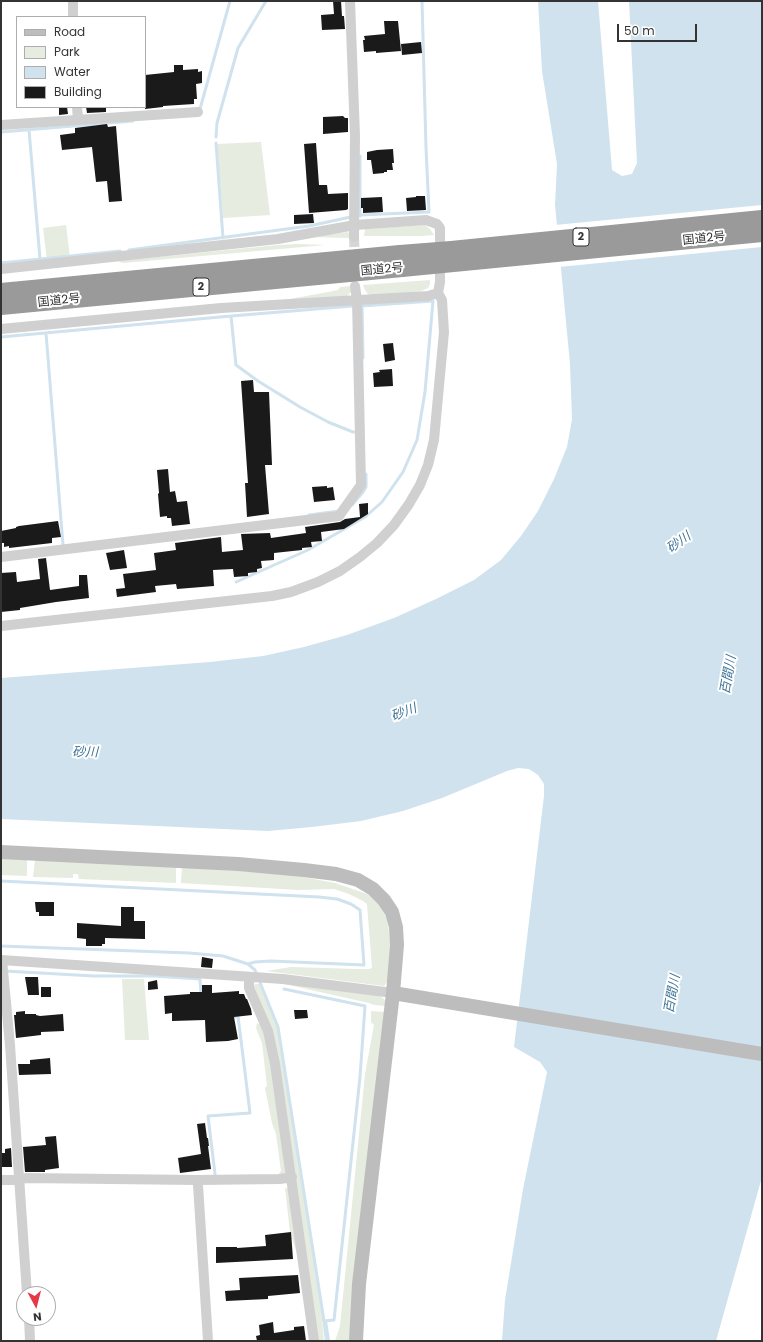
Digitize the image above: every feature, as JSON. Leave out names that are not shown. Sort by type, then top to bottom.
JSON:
[{"type":"highway","name":"国道2号","points":[[1,306],[321,275],[401,261],[451,250],[762,219]]},
{"type":"highway","name":"国道2号","points":[[1,292],[196,273],[401,261],[762,233]]},
{"type":"highway","points":[[1,279],[166,266],[196,273]]},
{"type":"highway","points":[[1,319],[166,300],[321,275]]},
{"type":"street","points":[[73,1],[73,16]]},
{"type":"street","points":[[350,1],[354,136],[354,237]]},
{"type":"street","points":[[77,108],[78,119]]},
{"type":"street","points":[[1,125],[198,112]]},
{"type":"street","points":[[1,269],[278,239],[355,219],[426,220],[436,224],[440,233],[440,282],[438,293],[442,300],[444,332],[434,440],[428,465],[409,504],[394,525],[360,557],[340,572],[291,592],[272,596],[1,626]]},
{"type":"street","points":[[1,557],[338,516],[361,485],[357,300],[355,286]]},
{"type":"street","points":[[1,329],[221,308],[428,296],[438,293]]},
{"type":"street","points":[[1,852],[260,866],[336,874],[358,880],[373,889],[384,900],[392,912],[396,927],[397,945],[393,993],[359,1284],[356,1341]]},
{"type":"street","points":[[26,1286],[10,1045],[3,966],[283,979],[393,993],[762,1054]]},
{"type":"street","points":[[255,977],[249,988],[268,1031],[292,1177],[314,1341]]},
{"type":"street","points":[[1,1180],[19,1180],[26,1178],[197,1180],[280,1179],[292,1177]]},
{"type":"street","points":[[198,1185],[208,1341]]},
{"type":"street","points":[[29,1326],[30,1341]]},
{"type":"green space","points":[[261,142],[270,215],[223,218],[217,144]]},
{"type":"green space","points":[[66,225],[70,258],[47,261],[43,228]]},
{"type":"green space","points":[[425,225],[434,235],[364,236],[365,229]]},
{"type":"green space","points":[[347,232],[351,234],[352,238],[307,237]]},
{"type":"green space","points":[[278,245],[325,245],[123,263],[118,261]]},
{"type":"green space","points":[[430,280],[428,288],[421,291],[373,296],[368,294],[363,285]]},
{"type":"green space","points":[[352,286],[351,292],[346,297],[279,301],[338,290],[340,287]]},
{"type":"green space","points":[[1,858],[27,859],[27,876],[1,875]]},
{"type":"green space","points":[[35,860],[176,867],[176,883],[79,879],[78,874],[73,874],[73,878],[33,877]]},
{"type":"green space","points":[[182,867],[293,875],[335,883],[367,894],[374,898],[382,908],[387,919],[390,943],[389,979],[384,986],[266,971],[291,967],[372,968],[367,904],[363,901],[334,889],[299,890],[181,883]]},
{"type":"green space","points":[[122,979],[144,979],[149,1040],[125,1040]]},
{"type":"green space","points":[[280,983],[377,995],[383,998],[386,1002],[386,1006],[374,1005]]},
{"type":"green space","points":[[256,984],[260,984],[277,1027],[321,1308],[324,1341],[317,1341],[273,1037],[252,988]]},
{"type":"green space","points":[[371,1011],[385,1012],[350,1341],[335,1341],[340,1326],[365,1074],[374,1025],[371,1022]]},
{"type":"green space","points":[[257,1023],[262,1025],[267,1044],[287,1170],[283,1175],[278,1175],[281,1171],[276,1134],[272,1123],[265,1088],[267,1086],[262,1043],[256,1028]]},
{"type":"green space","points":[[285,1188],[290,1189],[299,1260],[290,1232]]},
{"type":"water","points":[[538,1],[598,1],[612,170],[622,176],[632,174],[637,163],[629,1],[762,1],[762,1177],[716,1341],[502,1341],[505,1300],[523,1189],[547,1072],[540,1062],[514,1047],[544,796],[544,784],[538,775],[529,769],[518,768],[507,771],[442,798],[403,811],[361,821],[268,831],[1,819],[1,678],[210,662],[263,656],[304,647],[347,635],[394,618],[474,580],[501,560],[521,536],[538,511],[554,479],[567,447],[572,419],[570,364],[555,205],[557,164],[542,71]]},
{"type":"water","points":[[322,1318],[327,1321],[330,1340],[328,1341],[325,1341]]},
{"type":"pier","points":[[762,205],[762,247],[559,267],[555,225]]},
{"type":"building","points":[[333,1],[341,1],[345,29],[322,30],[321,15],[334,14]]},
{"type":"building","points":[[384,21],[398,21],[401,51],[376,53],[376,51],[364,52],[364,36],[385,34]]},
{"type":"building","points":[[421,42],[422,53],[402,55],[401,44]]},
{"type":"building","points":[[174,65],[183,65],[183,70],[198,69],[198,72],[202,71],[202,83],[196,84],[197,99],[194,99],[194,104],[145,109],[146,75],[174,72]]},
{"type":"building","points":[[59,108],[67,108],[68,114],[59,115]]},
{"type":"building","points":[[86,108],[106,108],[106,112],[87,113]]},
{"type":"building","points":[[343,116],[348,118],[348,132],[323,134],[323,117]]},
{"type":"building","points":[[107,124],[108,127],[116,126],[122,201],[109,202],[107,181],[96,182],[92,147],[62,150],[60,135],[75,133],[75,128]]},
{"type":"building","points":[[316,143],[319,185],[327,185],[328,194],[348,193],[348,209],[346,210],[309,213],[304,144]]},
{"type":"building","points":[[393,149],[393,170],[373,174],[371,160],[367,160],[367,152]]},
{"type":"building","points":[[425,196],[426,210],[407,211],[406,198]]},
{"type":"building","points":[[382,197],[383,212],[363,213],[363,208],[361,208],[361,198]]},
{"type":"building","points":[[313,214],[314,223],[294,224],[294,215]]},
{"type":"building","points":[[393,343],[395,360],[385,362],[383,344]]},
{"type":"building","points":[[392,369],[393,386],[374,387],[373,373],[380,372],[379,370]]},
{"type":"building","points":[[253,380],[254,392],[269,392],[272,465],[265,465],[269,514],[247,517],[245,483],[248,483],[241,381]]},
{"type":"building","points":[[168,469],[170,492],[175,491],[177,502],[187,501],[190,524],[172,526],[171,518],[167,518],[167,516],[160,517],[157,470]]},
{"type":"building","points":[[327,486],[327,488],[333,487],[335,500],[314,502],[312,487]]},
{"type":"building","points":[[368,503],[368,514],[344,529],[321,532],[322,541],[311,542],[312,547],[302,548],[302,550],[274,553],[274,560],[261,561],[262,568],[257,569],[257,572],[248,573],[248,576],[234,577],[233,569],[213,570],[214,586],[177,589],[176,584],[155,586],[156,592],[117,597],[116,589],[125,588],[123,574],[156,570],[154,553],[176,550],[175,543],[221,537],[222,552],[243,550],[241,534],[270,533],[271,538],[306,533],[305,527],[340,522],[345,519],[360,517],[359,504]]},
{"type":"building","points":[[58,521],[61,537],[52,538],[52,543],[9,548],[9,546],[4,547],[4,543],[1,543],[1,531],[19,526]]},
{"type":"building","points":[[124,550],[127,568],[110,570],[106,553]]},
{"type":"building","points":[[46,558],[50,590],[79,586],[79,575],[87,575],[89,598],[56,602],[20,608],[20,610],[1,612],[1,573],[16,572],[17,582],[40,579],[38,559]]},
{"type":"building","points":[[35,902],[54,902],[54,916],[39,916],[39,912],[36,912]]},
{"type":"building","points":[[121,907],[134,907],[134,921],[145,921],[145,939],[105,938],[105,944],[102,944],[102,946],[86,946],[86,939],[77,938],[77,923],[121,926]]},
{"type":"building","points":[[202,957],[213,959],[212,968],[201,967]]},
{"type":"building","points":[[25,977],[38,977],[39,995],[28,995]]},
{"type":"building","points":[[157,980],[158,989],[148,990],[148,982]]},
{"type":"building","points":[[202,985],[212,985],[212,993],[239,991],[239,994],[244,994],[251,1009],[252,1015],[234,1017],[238,1039],[206,1042],[205,1020],[172,1021],[172,1013],[165,1014],[164,996],[190,994],[190,992],[202,992]]},
{"type":"building","points":[[41,987],[51,987],[51,997],[41,997]]},
{"type":"building","points":[[294,1010],[307,1010],[308,1018],[295,1019]]},
{"type":"building","points":[[25,1011],[25,1014],[36,1014],[40,1016],[63,1014],[64,1031],[41,1032],[41,1035],[16,1038],[14,1015],[16,1015],[16,1012]]},
{"type":"building","points":[[50,1058],[51,1074],[19,1075],[18,1064],[30,1064],[30,1060]]},
{"type":"building","points":[[205,1123],[211,1169],[180,1173],[178,1158],[201,1154],[197,1124]]},
{"type":"building","points":[[56,1136],[59,1168],[45,1170],[45,1172],[25,1172],[23,1147],[46,1145],[45,1137]]},
{"type":"building","points":[[11,1148],[12,1167],[1,1167],[1,1153],[5,1153],[5,1149]]},
{"type":"building","points":[[291,1232],[293,1259],[216,1263],[216,1247],[237,1248],[266,1246],[265,1235]]},
{"type":"building","points":[[298,1275],[300,1293],[268,1296],[268,1299],[226,1301],[225,1291],[240,1290],[239,1278]]},
{"type":"building","points":[[273,1322],[274,1333],[294,1330],[294,1327],[304,1326],[306,1341],[257,1341],[256,1336],[260,1335],[259,1325]]},
{"type":"waterway","points":[[200,109],[230,1]]},
{"type":"waterway","points":[[216,137],[217,123],[238,48],[266,1]]},
{"type":"waterway","points":[[129,250],[309,226],[360,215],[429,212],[422,1]]},
{"type":"waterway","points":[[1,132],[133,121]]},
{"type":"waterway","points":[[29,130],[40,259]]},
{"type":"waterway","points":[[216,143],[223,238]]},
{"type":"waterway","points":[[360,156],[360,216]]},
{"type":"waterway","points":[[1,263],[120,251]]},
{"type":"waterway","points":[[236,582],[308,550],[365,517],[382,502],[403,472],[417,440],[425,392],[433,301],[361,306]]},
{"type":"waterway","points":[[362,304],[363,358]]},
{"type":"waterway","points":[[1,337],[353,306]]},
{"type":"waterway","points":[[231,316],[236,365],[258,381],[300,407],[328,422],[356,432]]},
{"type":"waterway","points":[[46,333],[63,545]]},
{"type":"waterway","points":[[352,505],[366,487],[366,474]]},
{"type":"waterway","points":[[309,515],[339,511]]},
{"type":"waterway","points":[[1,881],[319,897],[337,899],[351,904],[360,910],[364,965],[271,961],[248,964]]},
{"type":"waterway","points":[[1,946],[189,953],[223,956],[248,964],[255,970],[257,975]]},
{"type":"waterway","points":[[5,971],[94,976],[154,976],[200,979],[201,994]]},
{"type":"waterway","points":[[259,980],[278,1027],[324,1321]]},
{"type":"waterway","points":[[284,989],[365,1006],[360,1077],[334,1320],[324,1321]]},
{"type":"waterway","points":[[215,1174],[208,1116],[250,1113],[238,1016],[235,1017]]},
{"type":"tunnel","points":[[354,237],[355,262]]},
{"type":"water label","name":"砂川","points":[[679,543]]},
{"type":"water label","name":"百間川","points":[[729,675]]},
{"type":"water label","name":"砂川","points":[[404,713]]},
{"type":"water label","name":"砂川","points":[[85,753]]},
{"type":"water label","name":"百間川","points":[[673,994]]}]
